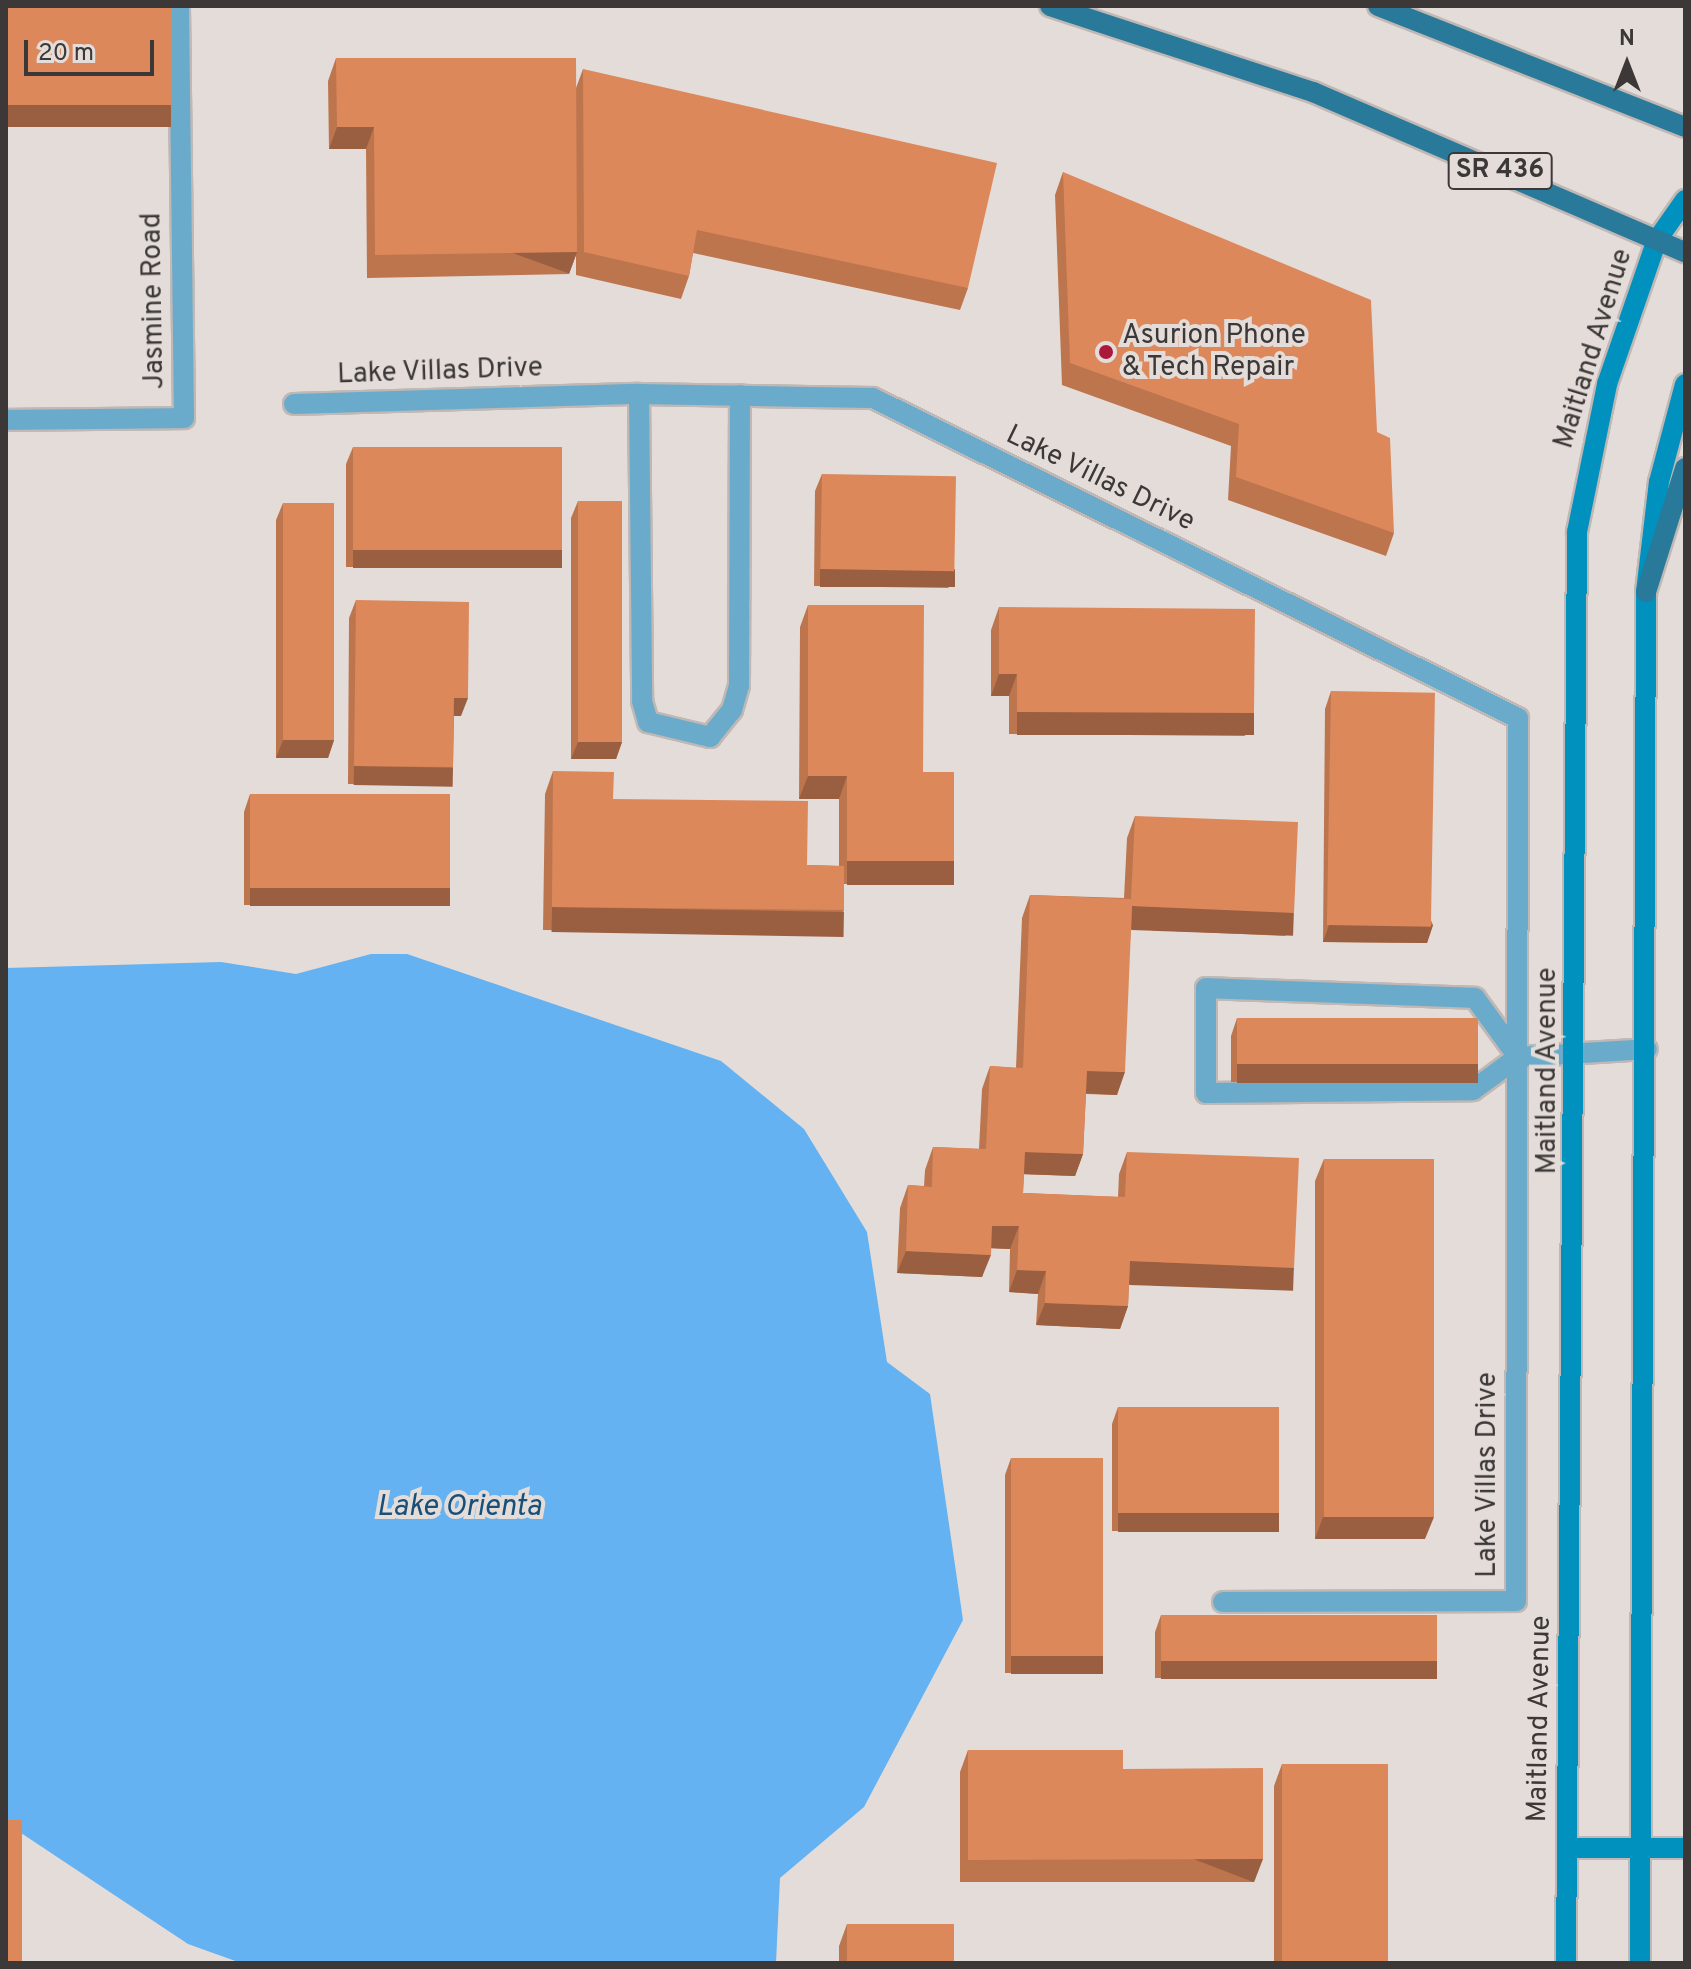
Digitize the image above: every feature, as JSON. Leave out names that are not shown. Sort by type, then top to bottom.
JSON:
[{"type":"main road","name":"SR 436","points":[[1050,6],[1313,92],[1685,252]]},
{"type":"main road","points":[[1378,6],[1685,127]]},
{"type":"main road","name":"Maitland Avenue","points":[[1566,1963],[1577,1052],[1577,532],[1596,422],[1657,240],[1685,200]]},
{"type":"main road","points":[[1640,1963],[1647,1049],[1646,592],[1659,482],[1685,384]]},
{"type":"main road","points":[[1646,592],[1685,468]]},
{"type":"main road","points":[[1567,1848],[1685,1848]]},
{"type":"street","name":"Jasmine Road","points":[[6,420],[184,418],[179,6]]},
{"type":"street","points":[[639,394],[642,701],[648,722],[710,737],[732,710],[739,686],[740,395]]},
{"type":"street","name":"Lake Villas Drive","points":[[294,404],[639,394],[873,398],[1518,718],[1516,1601],[1223,1602]]},
{"type":"street","points":[[1518,1057],[1475,998],[1206,988],[1206,1093],[1473,1090],[1518,1057],[1647,1049]]},
{"type":"water","name":"Lake Orienta","points":[[371,954],[407,954],[721,1061],[804,1129],[867,1232],[887,1362],[930,1394],[963,1620],[864,1807],[780,1878],[776,1963],[241,1963],[188,1944],[6,1823],[6,968],[221,962],[296,974]]},
{"type":"building","points":[[6,6],[171,6],[171,105],[6,105]]},
{"type":"building","points":[[336,58],[576,58],[577,252],[375,255],[374,127],[337,127]]},
{"type":"building","points":[[583,69],[997,163],[968,288],[697,230],[689,276],[584,252]]},
{"type":"building","points":[[1063,172],[1371,300],[1377,432],[1390,438],[1394,533],[1236,477],[1239,424],[1070,363]]},
{"type":"building","points":[[353,447],[562,447],[562,550],[353,550]]},
{"type":"building","points":[[822,474],[956,476],[954,571],[820,569]]},
{"type":"building","points":[[578,501],[622,501],[622,742],[578,742]]},
{"type":"building","points":[[283,503],[334,503],[334,740],[283,740]]},
{"type":"building","points":[[356,600],[469,602],[468,698],[454,698],[453,767],[354,766]]},
{"type":"building","points":[[808,605],[924,605],[923,772],[954,772],[954,861],[847,861],[847,776],[808,776]]},
{"type":"building","points":[[999,607],[1255,609],[1254,713],[1017,712],[1017,674],[999,674]]},
{"type":"building","points":[[1331,691],[1435,693],[1431,927],[1327,925]]},
{"type":"building","points":[[553,771],[614,772],[613,799],[808,801],[807,865],[844,866],[844,910],[552,907]]},
{"type":"building","points":[[250,794],[450,794],[450,888],[250,888]]},
{"type":"building","points":[[1135,816],[1298,822],[1294,913],[1132,906],[1125,1072],[1087,1071],[1083,1154],[1025,1152],[1023,1193],[1125,1197],[1127,1152],[1299,1158],[1294,1268],[1130,1261],[1128,1306],[1045,1303],[1046,1271],[1017,1270],[1019,1226],[992,1226],[991,1255],[906,1251],[908,1185],[932,1187],[933,1147],[986,1149],[990,1066],[1023,1068],[1030,895],[1131,899]]},
{"type":"building","points":[[1237,1018],[1478,1018],[1478,1064],[1237,1064]]},
{"type":"building","points":[[1324,1159],[1434,1159],[1434,1517],[1324,1517]]},
{"type":"building","points":[[1118,1407],[1279,1407],[1279,1513],[1118,1513]]},
{"type":"building","points":[[1011,1458],[1103,1458],[1103,1656],[1011,1656]]},
{"type":"building","points":[[1161,1615],[1437,1615],[1437,1661],[1161,1661]]},
{"type":"building","points":[[968,1750],[1123,1750],[1123,1769],[1263,1768],[1263,1859],[968,1860]]},
{"type":"building","points":[[1282,1764],[1388,1764],[1388,1963],[1282,1963]]},
{"type":"building","points":[[6,1820],[22,1820],[22,1963],[6,1963]]},
{"type":"building","points":[[847,1924],[954,1924],[954,1963],[847,1963]]},
{"type":"place","name":"Asurion Phone & Tech Repair","points":[[1106,352]]}]
